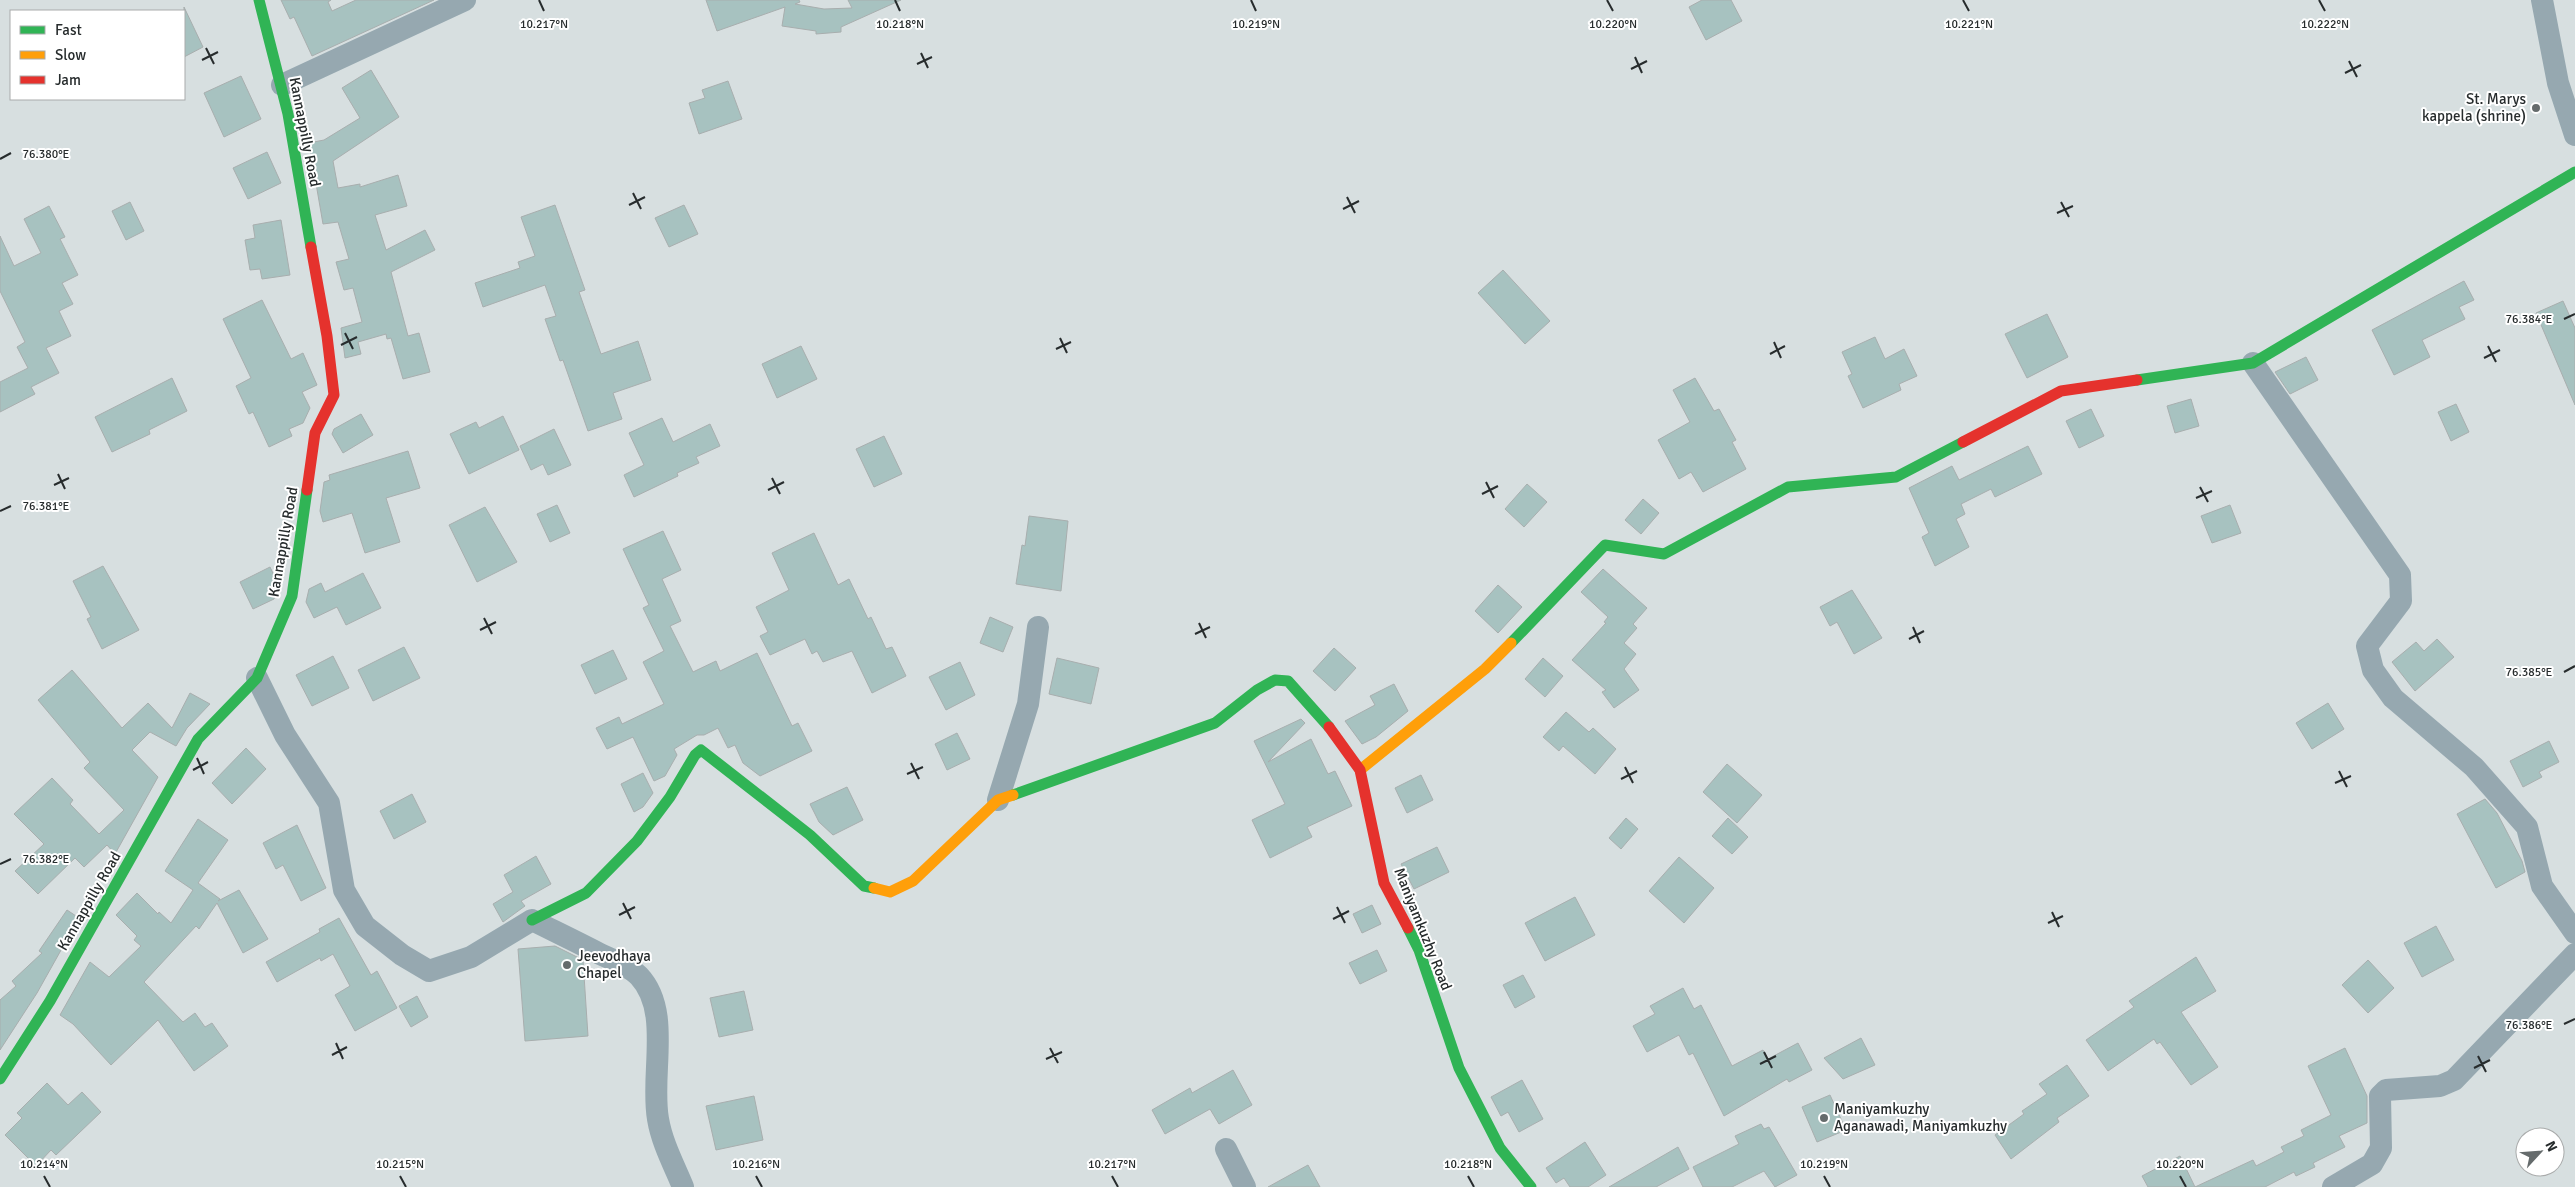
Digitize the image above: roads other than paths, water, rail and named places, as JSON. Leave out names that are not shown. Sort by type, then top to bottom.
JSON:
[{"type":"street","name":"Kannappilly Road","points":[[0,1079],[50,1001],[198,739],[256,678],[292,596],[315,433],[334,395],[327,336],[282,85],[259,0]]},
{"type":"street","points":[[282,85],[465,0]]},
{"type":"street","points":[[2542,0],[2566,81],[2575,135]]},
{"type":"street","points":[[1360,770],[1485,669],[1605,546],[1664,554],[1788,487],[1896,477],[2061,391],[2253,363],[2575,172]]},
{"type":"street","points":[[2253,363],[2400,575],[2401,601],[2367,646],[2372,670],[2393,698],[2474,767],[2527,827],[2542,886],[2575,933]]},
{"type":"street","points":[[256,678],[286,735],[329,804],[344,890],[365,926],[402,955],[429,971],[471,957],[532,920],[586,893],[638,841],[670,797],[695,754],[701,750],[810,835],[864,886],[890,892],[913,881],[998,800],[1028,704],[1038,627]]},
{"type":"street","name":"Maniyamkuzhy Road","points":[[998,800],[1215,723],[1257,690],[1275,680],[1288,682],[1339,738],[1360,770],[1384,883],[1418,950],[1459,1068],[1500,1148],[1531,1187]]},
{"type":"street","points":[[532,920],[625,966],[639,976],[650,991],[656,1008],[658,1026],[656,1063],[658,1120],[683,1187]]},
{"type":"street","points":[[2333,1187],[2372,1164],[2381,1148],[2380,1096],[2386,1090],[2440,1086],[2454,1080],[2575,954]]},
{"type":"street","points":[[1226,1149],[1246,1187]]},
{"type":"place","name":"St. Marys kappela (shrine)","points":[[2536,108]]},
{"type":"place","name":"Jeevodhaya Chapel","points":[[567,965]]},
{"type":"place","name":"Maniyamkuzhy Aganawadi, Maniyamkuzhy","points":[[1824,1118]]}]
